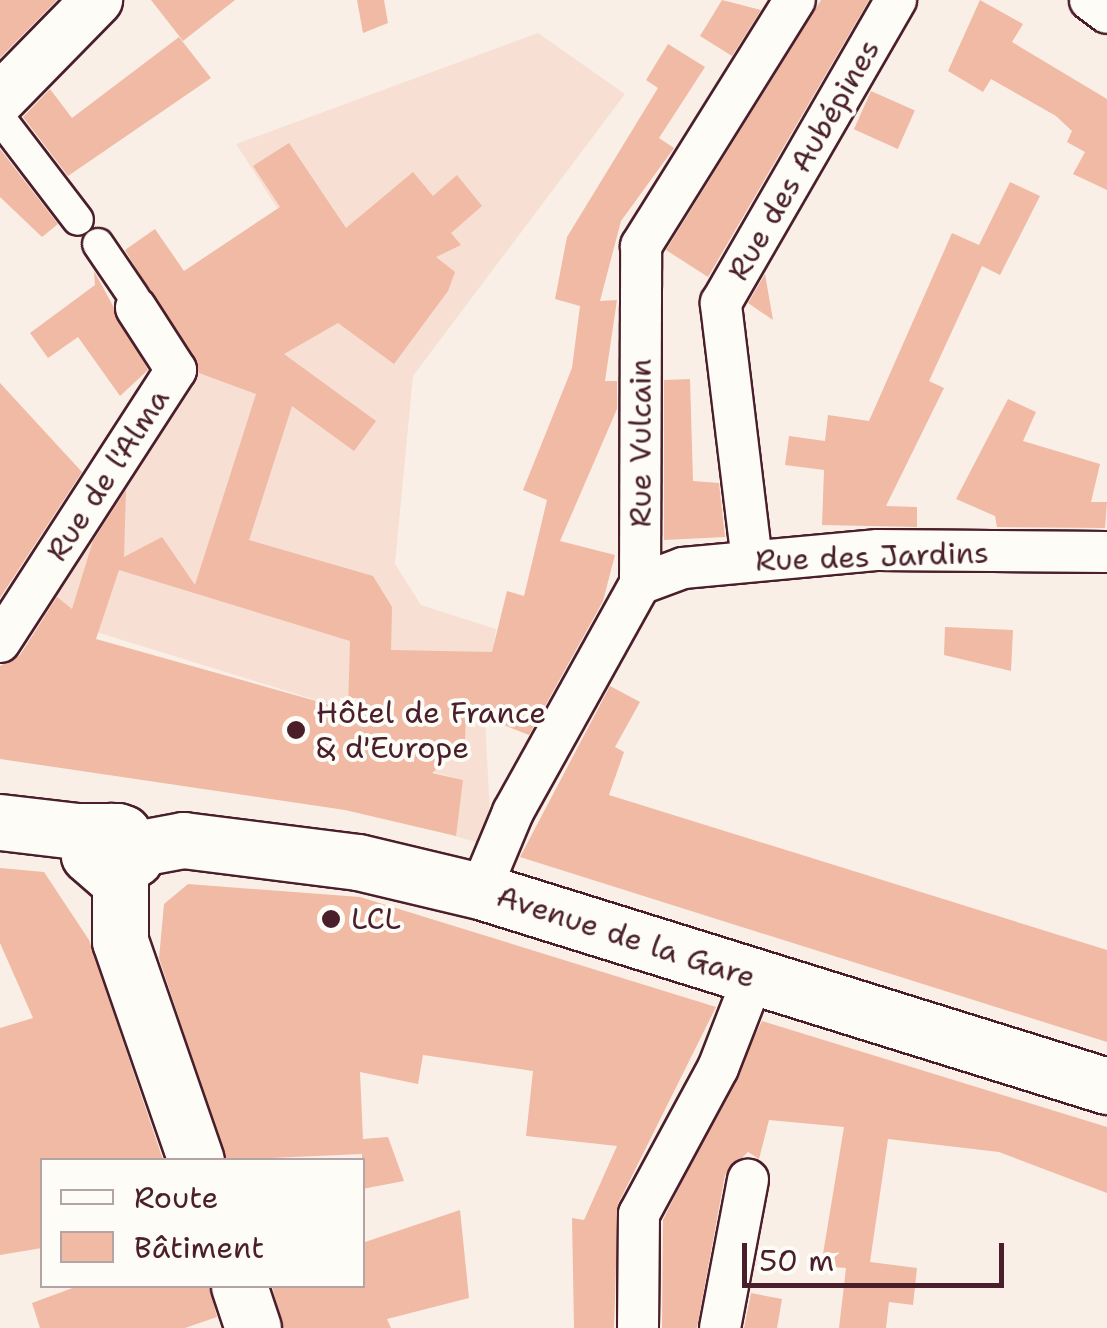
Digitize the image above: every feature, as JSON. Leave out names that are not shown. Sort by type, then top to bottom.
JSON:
[{"type":"main road","name":"Avenue de la Gare","points":[[0,822],[114,854]]},
{"type":"main road","name":"Avenue de la Gare","points":[[0,844],[114,854],[183,840],[358,862],[480,891],[1107,1086]]},
{"type":"main road","points":[[114,854],[120,941],[195,1158]]},
{"type":"main road","points":[[239,1288],[253,1328]]},
{"type":"street","points":[[0,99],[96,0]]},
{"type":"street","name":"Rue Vulcain","points":[[480,891],[513,812],[640,584],[641,246],[796,0]]},
{"type":"street","name":"Rue des Aubépines","points":[[752,561],[721,302],[896,0]]},
{"type":"street","points":[[1090,0],[1107,12]]},
{"type":"street","points":[[0,118],[78,220]]},
{"type":"street","points":[[98,244],[135,303]]},
{"type":"street","name":"Rue de l'Alma","points":[[0,642],[176,370],[135,303]]},
{"type":"street","name":"Rue des Jardins","points":[[640,584],[683,568],[878,550],[1107,552]]},
{"type":"street","points":[[638,1328],[640,1214],[718,1068],[754,978]]},
{"type":"street","points":[[720,1328],[748,1180]]},
{"type":"shaded area","points":[[538,33],[625,94],[413,376],[395,564],[421,605],[496,629],[485,720],[490,813],[476,842],[451,835],[463,780],[418,768],[465,744],[467,658],[348,710],[32,612],[187,369],[317,270],[236,144]]},
{"type":"building","points":[[0,0],[57,0],[0,58]]},
{"type":"building","points":[[151,0],[235,0],[183,41]]},
{"type":"building","points":[[357,0],[384,0],[388,23],[363,33]]},
{"type":"building","points":[[722,0],[761,10],[732,56],[700,36]]},
{"type":"building","points":[[821,0],[869,0],[708,277],[666,250]]},
{"type":"building","points":[[980,0],[1023,24],[1012,42],[1107,99],[1107,190],[1073,174],[1085,152],[1067,142],[1072,131],[1056,116],[991,79],[983,92],[948,71]]},
{"type":"building","points":[[179,37],[211,78],[68,176],[23,117],[50,89],[72,118]]},
{"type":"building","points":[[668,44],[705,67],[659,138],[674,148],[621,221],[600,301],[617,300],[605,381],[617,381],[617,409],[560,541],[615,555],[603,601],[529,735],[466,710],[465,744],[432,773],[463,780],[456,836],[345,810],[0,759],[0,666],[20,655],[57,597],[72,609],[93,541],[126,490],[124,557],[162,537],[195,585],[256,394],[199,373],[125,250],[155,229],[184,271],[280,207],[253,166],[289,143],[346,228],[413,172],[433,196],[457,175],[482,206],[451,233],[461,245],[436,257],[455,272],[448,291],[394,364],[338,323],[284,354],[376,421],[354,451],[292,406],[249,540],[373,576],[392,607],[391,650],[492,652],[507,591],[524,596],[547,500],[523,490],[572,368],[580,306],[555,299],[567,237],[658,88],[646,80]],"holes":[[[119,570],[350,641],[348,710],[96,639]]]},
{"type":"building","points":[[871,91],[915,111],[898,149],[854,129]]},
{"type":"building","points":[[0,149],[58,224],[42,237],[0,197]]},
{"type":"building","points":[[1010,182],[1040,196],[1000,275],[982,266],[929,381],[944,388],[886,506],[917,507],[917,527],[822,525],[824,470],[785,465],[789,436],[825,441],[828,415],[869,421],[952,233],[979,245]]},
{"type":"building","points":[[94,271],[148,370],[120,396],[78,337],[48,358],[30,333],[95,285]]},
{"type":"building","points":[[765,274],[773,320],[748,303]]},
{"type":"building","points":[[690,379],[693,481],[719,483],[725,537],[664,540],[664,380]]},
{"type":"building","points":[[0,383],[82,472],[0,598]]},
{"type":"building","points":[[1008,399],[1036,412],[1023,441],[1100,464],[1091,502],[1107,502],[1105,528],[997,527],[995,516],[956,499]]},
{"type":"building","points":[[945,627],[1013,630],[1011,671],[944,655]]},
{"type":"building","points":[[610,686],[640,702],[615,747],[624,752],[609,795],[1107,950],[1107,1042],[520,857]]},
{"type":"building","points":[[0,868],[44,872],[89,940],[162,1158],[40,1158],[40,1248],[0,1255],[0,1028],[33,1018],[0,943]]},
{"type":"building","points":[[188,884],[360,897],[716,1007],[618,1204],[614,1328],[574,1328],[572,1218],[584,1220],[617,1146],[526,1136],[533,1071],[423,1055],[418,1084],[360,1072],[363,1139],[388,1137],[404,1181],[365,1188],[362,1154],[225,1158],[159,958],[164,904]]},
{"type":"building","points":[[762,1021],[1107,1127],[1107,1193],[999,1152],[888,1139],[870,1262],[917,1268],[913,1305],[889,1302],[886,1328],[839,1328],[846,1268],[821,1266],[844,1127],[769,1120],[759,1159],[748,1152],[725,1175],[697,1328],[662,1328],[663,1220]]},
{"type":"building","points":[[460,1210],[469,1298],[387,1319],[391,1328],[283,1328],[273,1288],[365,1288],[365,1242]]},
{"type":"building","points":[[73,1288],[210,1288],[217,1317],[185,1328],[40,1328],[32,1303]]},
{"type":"building","points":[[751,1293],[782,1299],[777,1328],[744,1328]]},
{"type":"place","name":"Hôtel de France & d'Europe","points":[[296,730]]},
{"type":"place","name":"LCL","points":[[331,919]]}]
